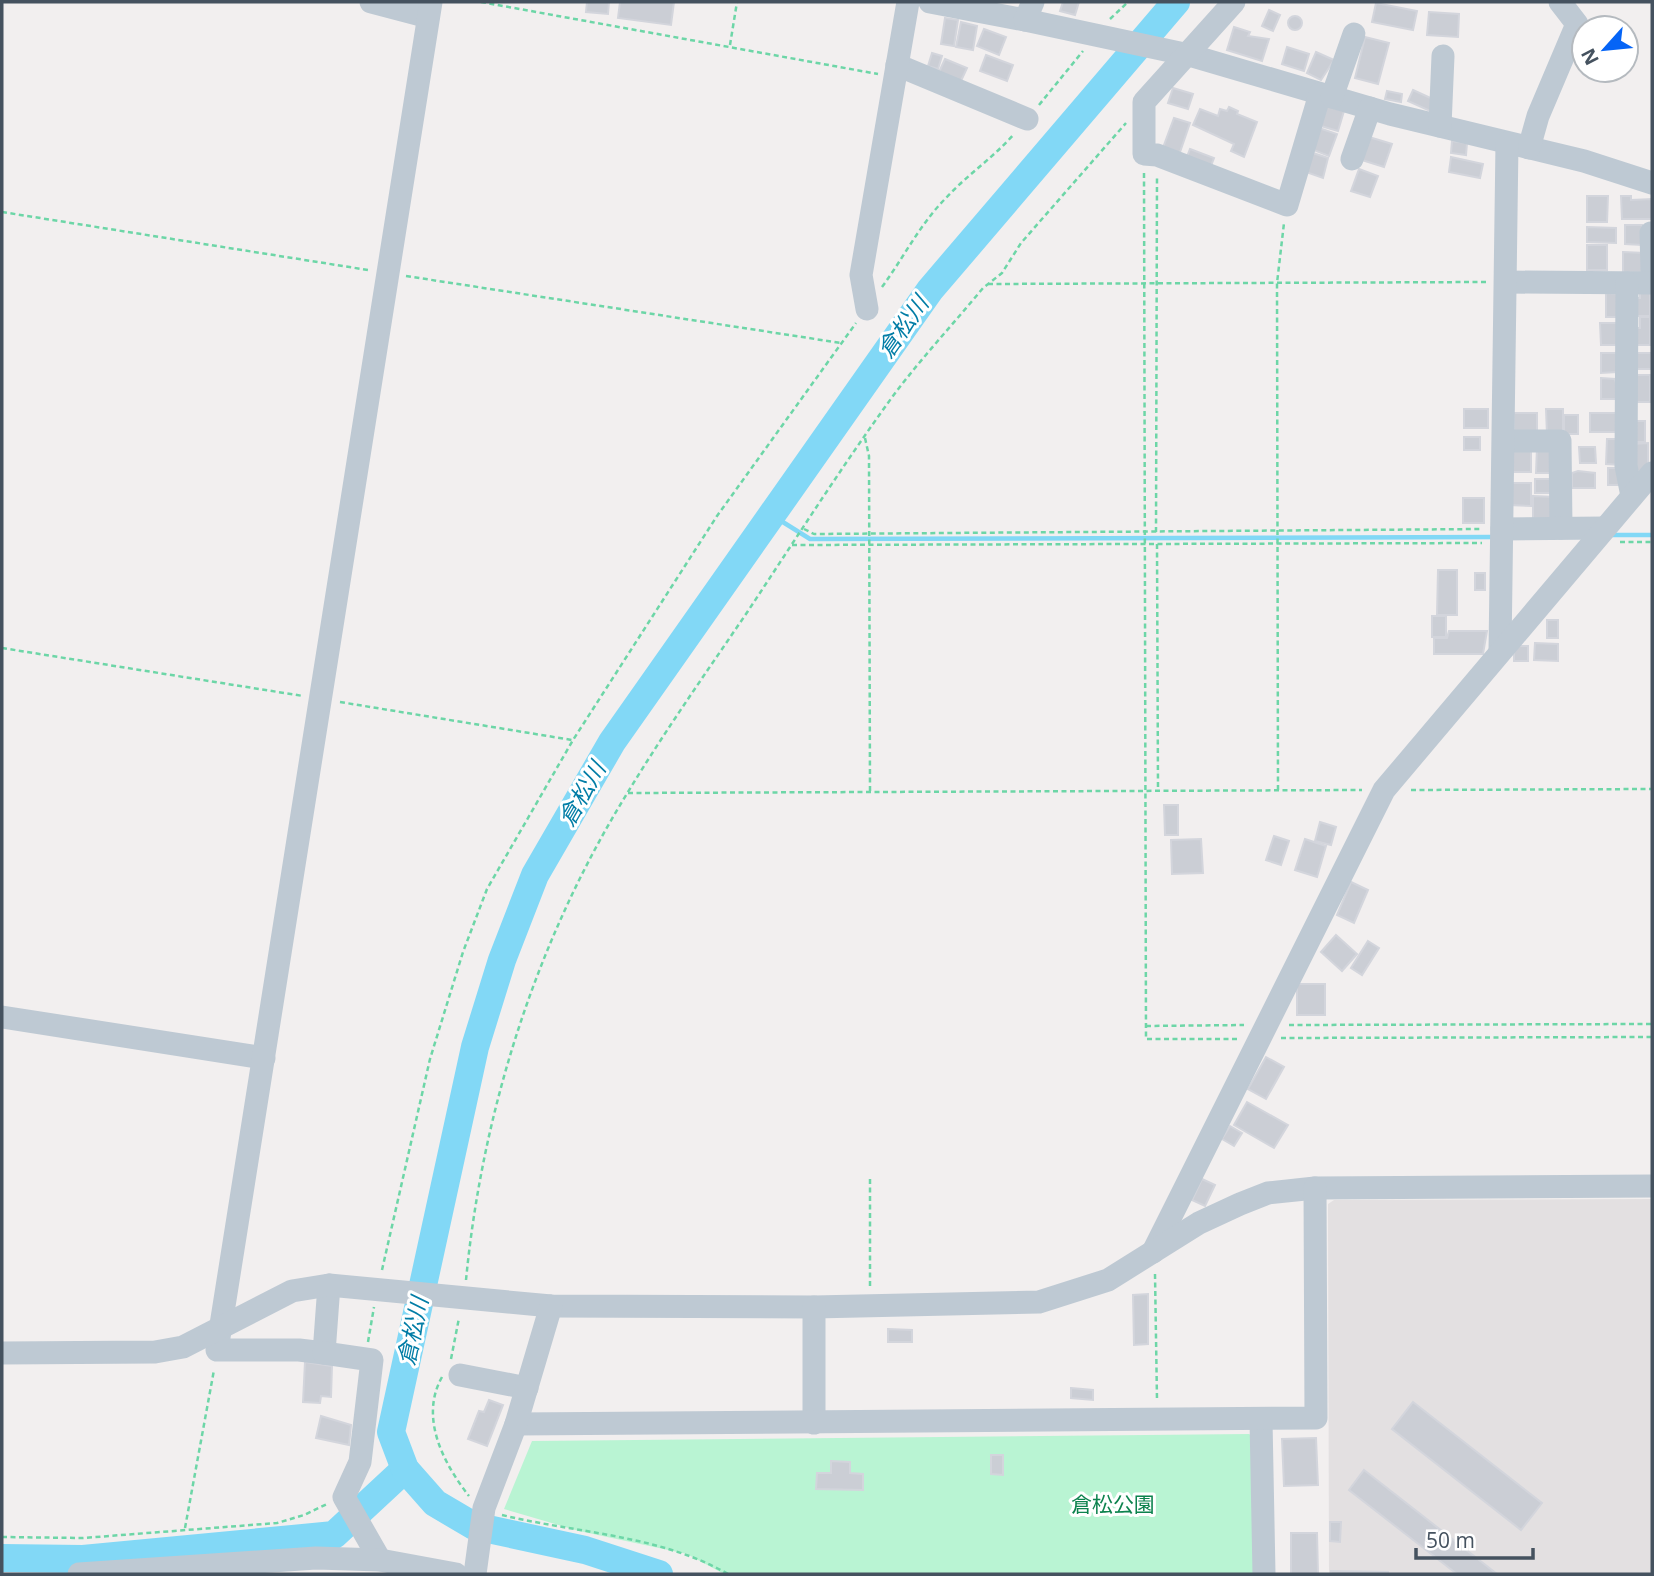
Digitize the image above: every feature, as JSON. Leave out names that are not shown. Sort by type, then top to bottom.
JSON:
[{"type":"street","points":[[370,2],[430,9],[217,1350],[299,1350],[372,1360],[360,1462],[344,1497],[380,1560]]},
{"type":"street","points":[[867,309],[861,275],[908,2]]},
{"type":"street","points":[[930,2],[1029,11],[1094,35],[1189,55],[1440,127],[1584,161],[1652,183]]},
{"type":"street","points":[[1234,2],[1144,102],[1150,155],[1287,205],[1326,95],[1354,34]]},
{"type":"street","points":[[1530,148],[1538,116],[1577,23],[1560,2]]},
{"type":"street","points":[[1440,127],[1443,56]]},
{"type":"street","points":[[896,71],[1027,119]]},
{"type":"street","points":[[1352,159],[1370,108]]},
{"type":"street","points":[[1500,651],[1505,441],[1507,143]]},
{"type":"street","points":[[1651,233],[1652,270]]},
{"type":"street","points":[[1506,282],[1652,283]]},
{"type":"street","points":[[1627,283],[1626,466],[1632,496]]},
{"type":"street","points":[[1505,441],[1560,441],[1561,528]]},
{"type":"street","points":[[1153,1253],[1384,790],[1652,473]]},
{"type":"street","points":[[1502,536],[1561,528],[1601,533]]},
{"type":"street","points":[[1500,611],[1533,612]]},
{"type":"street","points":[[2,1017],[264,1058]]},
{"type":"street","points":[[2,1353],[155,1352],[183,1346],[292,1291],[329,1285],[551,1306],[814,1307],[1039,1302],[1108,1280],[1199,1223],[1268,1193],[1315,1188],[1652,1186]]},
{"type":"street","points":[[516,1424],[1316,1418],[1315,1188]]},
{"type":"street","points":[[324,1353],[329,1285]]},
{"type":"street","points":[[475,1574],[484,1508],[516,1424],[551,1306]]},
{"type":"street","points":[[814,1307],[814,1423]]},
{"type":"street","points":[[452,1370],[527,1388]]},
{"type":"street","points":[[1261,1420],[1264,1574]]},
{"type":"street","points":[[79,1574],[316,1558],[380,1560],[456,1574]]},
{"type":"path","points":[[481,2],[896,71]]},
{"type":"path","points":[[730,45],[737,2]]},
{"type":"path","points":[[365,1359],[377,1289],[424,1083],[463,952],[487,889],[573,740],[716,516],[867,309],[923,223],[947,196],[996,154],[1065,76],[1094,35],[1128,2]]},
{"type":"path","points":[[727,1574],[680,1554],[619,1538],[536,1523],[484,1508],[471,1498],[455,1478],[440,1451],[434,1430],[435,1396],[452,1370],[471,1230],[491,1130],[521,1017],[557,928],[628,793],[864,437],[886,405],[988,284],[1002,273],[1021,243],[1144,102]]},
{"type":"path","points":[[1150,155],[1144,284],[1146,1039],[1265,1032],[1652,1024]]},
{"type":"path","points":[[1150,155],[1157,284],[1156,533]]},
{"type":"path","points":[[1278,790],[1277,283],[1287,205]]},
{"type":"path","points":[[2,212],[841,343]]},
{"type":"path","points":[[988,284],[1506,282]]},
{"type":"path","points":[[864,437],[869,456],[870,791]]},
{"type":"path","points":[[803,528],[814,534],[1277,532],[1502,536]]},
{"type":"path","points":[[1601,533],[1611,542],[1652,542]]},
{"type":"path","points":[[792,545],[1277,544],[1502,536]]},
{"type":"path","points":[[1157,544],[1157,790]]},
{"type":"path","points":[[2,648],[573,740]]},
{"type":"path","points":[[628,793],[1652,789]]},
{"type":"path","points":[[1146,1026],[1265,1032],[1652,1037]]},
{"type":"path","points":[[870,1179],[870,1306]]},
{"type":"path","points":[[1153,1253],[1157,1421]]},
{"type":"path","points":[[185,1528],[217,1350]]},
{"type":"path","points":[[2,1537],[83,1538],[185,1528],[277,1523],[304,1515],[344,1497]]},
{"type":"shaded area","points":[[1652,1199],[1652,1574],[1329,1574],[1328,1204],[1334,1200]]},
{"type":"green space","name":"倉松公園","points":[[1249,1434],[1257,1439],[1258,1574],[724,1574],[687,1554],[579,1531],[504,1509],[532,1441]]},
{"type":"building","points":[[587,2],[609,2],[608,14],[586,12]]},
{"type":"building","points":[[620,2],[674,2],[671,25],[618,18]]},
{"type":"building","points":[[1063,2],[1079,2],[1075,15],[1060,11]]},
{"type":"building","points":[[1376,3],[1417,11],[1413,30],[1372,22]]},
{"type":"building","points":[[1269,10],[1280,15],[1273,31],[1262,26]]},
{"type":"building","points":[[1429,12],[1459,14],[1458,37],[1427,35]]},
{"type":"building","points":[[1295,16],[1300,18],[1300,28],[1295,30],[1290,28],[1288,23],[1290,18]]},
{"type":"building","points":[[945,18],[958,20],[954,46],[941,44]]},
{"type":"building","points":[[961,22],[977,26],[973,50],[956,47]]},
{"type":"building","points":[[1234,27],[1250,32],[1248,36],[1269,39],[1262,61],[1227,50]]},
{"type":"building","points":[[984,29],[1006,37],[999,55],[977,46]]},
{"type":"building","points":[[1365,37],[1389,43],[1378,84],[1355,78]]},
{"type":"building","points":[[1287,47],[1309,54],[1304,71],[1282,64]]},
{"type":"building","points":[[1316,52],[1334,60],[1321,80],[1307,73]]},
{"type":"building","points":[[932,53],[942,56],[938,69],[928,66]]},
{"type":"building","points":[[986,55],[1013,65],[1007,81],[980,71]]},
{"type":"building","points":[[945,59],[967,68],[961,81],[939,72]]},
{"type":"building","points":[[1173,88],[1193,94],[1188,109],[1168,103]]},
{"type":"building","points":[[1413,90],[1435,100],[1430,111],[1408,101]]},
{"type":"building","points":[[1387,91],[1402,94],[1401,102],[1385,99]]},
{"type":"building","points":[[1327,106],[1344,111],[1338,131],[1321,126]]},
{"type":"building","points":[[1229,107],[1238,111],[1237,114],[1257,122],[1244,157],[1231,151],[1234,144],[1193,125],[1200,109],[1218,116],[1220,109],[1227,111]]},
{"type":"building","points":[[1174,118],[1190,123],[1178,158],[1161,153]]},
{"type":"building","points":[[1319,128],[1337,134],[1329,156],[1311,149]]},
{"type":"building","points":[[1369,137],[1392,144],[1384,167],[1362,160]]},
{"type":"building","points":[[1452,141],[1467,143],[1466,155],[1451,153]]},
{"type":"building","points":[[1190,149],[1214,158],[1209,171],[1185,162]]},
{"type":"building","points":[[1310,152],[1328,158],[1323,178],[1303,171]]},
{"type":"building","points":[[1451,157],[1483,164],[1480,178],[1449,172]]},
{"type":"building","points":[[1359,169],[1378,176],[1370,197],[1351,191]]},
{"type":"building","points":[[1587,196],[1608,196],[1607,222],[1587,222]]},
{"type":"building","points":[[1621,196],[1631,196],[1631,200],[1652,199],[1652,219],[1622,219]]},
{"type":"building","points":[[1625,225],[1642,225],[1642,245],[1625,244]]},
{"type":"building","points":[[1587,227],[1616,228],[1616,243],[1587,242]]},
{"type":"building","points":[[1587,245],[1607,245],[1607,270],[1587,270]]},
{"type":"building","points":[[1623,252],[1645,253],[1645,273],[1623,272]]},
{"type":"building","points":[[1640,288],[1650,288],[1650,316],[1632,316],[1633,298],[1640,298]]},
{"type":"building","points":[[1606,293],[1623,294],[1622,317],[1606,317]]},
{"type":"building","points":[[1640,317],[1650,317],[1650,345],[1633,345],[1633,328],[1640,328]]},
{"type":"building","points":[[1600,323],[1619,323],[1619,345],[1601,345]]},
{"type":"building","points":[[1601,353],[1617,353],[1617,372],[1601,373]]},
{"type":"building","points":[[1633,353],[1651,353],[1651,369],[1633,369]]},
{"type":"building","points":[[1632,375],[1650,375],[1650,402],[1632,402]]},
{"type":"building","points":[[1601,378],[1615,379],[1620,399],[1601,399]]},
{"type":"building","points":[[1464,409],[1488,409],[1488,428],[1464,428]]},
{"type":"building","points":[[1546,409],[1563,409],[1563,435],[1547,435]]},
{"type":"building","points":[[1514,413],[1537,413],[1537,436],[1514,435]]},
{"type":"building","points":[[1590,413],[1618,413],[1618,432],[1590,432]]},
{"type":"building","points":[[1564,415],[1578,415],[1578,434],[1564,434]]},
{"type":"building","points":[[1635,421],[1645,421],[1645,442],[1634,442]]},
{"type":"building","points":[[1464,437],[1480,437],[1480,450],[1464,450]]},
{"type":"building","points":[[1607,439],[1623,439],[1622,465],[1606,464]]},
{"type":"building","points":[[1648,443],[1648,469],[1635,472],[1632,444]]},
{"type":"building","points":[[1537,447],[1552,447],[1552,473],[1536,473]]},
{"type":"building","points":[[1579,447],[1595,447],[1596,463],[1580,463]]},
{"type":"building","points":[[1510,449],[1531,450],[1531,472],[1510,472]]},
{"type":"building","points":[[1608,468],[1623,468],[1623,485],[1608,485]]},
{"type":"building","points":[[1572,473],[1595,473],[1595,488],[1572,488]]},
{"type":"building","points":[[1535,479],[1555,479],[1554,493],[1535,493]]},
{"type":"building","points":[[1509,483],[1531,483],[1531,506],[1509,505]]},
{"type":"building","points":[[1533,496],[1555,497],[1555,519],[1533,518]]},
{"type":"building","points":[[1463,498],[1484,498],[1484,523],[1463,523]]},
{"type":"building","points":[[1438,570],[1457,570],[1457,615],[1437,615]]},
{"type":"building","points":[[1475,573],[1485,573],[1485,590],[1475,590]]},
{"type":"building","points":[[1432,616],[1446,616],[1446,637],[1432,637]]},
{"type":"building","points":[[1547,620],[1558,620],[1558,638],[1547,638]]},
{"type":"building","points":[[1449,631],[1487,631],[1483,654],[1434,654],[1434,638],[1447,638]]},
{"type":"building","points":[[1535,643],[1558,644],[1558,661],[1534,660]]},
{"type":"building","points":[[1514,646],[1528,646],[1528,661],[1514,661]]},
{"type":"building","points":[[1164,805],[1178,805],[1178,835],[1165,835]]},
{"type":"building","points":[[1320,822],[1336,827],[1331,845],[1315,841]]},
{"type":"building","points":[[1274,836],[1289,841],[1281,865],[1266,860]]},
{"type":"building","points":[[1201,839],[1203,873],[1172,874],[1171,840]]},
{"type":"building","points":[[1305,839],[1326,846],[1317,877],[1295,870]]},
{"type":"building","points":[[1351,882],[1368,890],[1354,923],[1337,915]]},
{"type":"building","points":[[1336,935],[1357,954],[1342,971],[1321,952]]},
{"type":"building","points":[[1368,941],[1379,948],[1362,975],[1351,968]]},
{"type":"building","points":[[1297,984],[1325,984],[1325,1015],[1297,1015]]},
{"type":"building","points":[[1266,1057],[1284,1067],[1266,1099],[1248,1089]]},
{"type":"building","points":[[1247,1102],[1288,1125],[1274,1148],[1234,1125]]},
{"type":"building","points":[[1230,1126],[1242,1133],[1234,1146],[1222,1139]]},
{"type":"building","points":[[1202,1179],[1215,1185],[1205,1206],[1192,1200]]},
{"type":"building","points":[[1148,1294],[1148,1344],[1134,1345],[1133,1295]]},
{"type":"building","points":[[888,1329],[912,1330],[912,1342],[888,1342]]},
{"type":"building","points":[[305,1362],[332,1366],[331,1397],[321,1396],[320,1403],[303,1402]]},
{"type":"building","points":[[1071,1388],[1093,1390],[1093,1400],[1071,1398]]},
{"type":"building","points":[[489,1400],[503,1405],[487,1446],[468,1439],[479,1411],[484,1412]]},
{"type":"building","points":[[1413,1402],[1542,1503],[1521,1530],[1392,1429]]},
{"type":"building","points":[[321,1416],[351,1425],[349,1445],[316,1438]]},
{"type":"building","points":[[1316,1438],[1318,1485],[1284,1486],[1282,1439]]},
{"type":"building","points":[[991,1455],[1003,1455],[1003,1475],[991,1474]]},
{"type":"building","points":[[831,1461],[850,1462],[850,1473],[863,1474],[863,1490],[816,1489],[817,1473],[831,1473]]},
{"type":"building","points":[[1364,1470],[1497,1574],[1457,1574],[1349,1490]]},
{"type":"building","points":[[1330,1522],[1341,1522],[1340,1542],[1330,1541]]},
{"type":"building","points":[[1291,1533],[1317,1533],[1318,1574],[1291,1574]]},
{"type":"building","points":[[1331,1571],[1388,1572],[1388,1574],[1331,1574]]},
{"type":"waterway","name":"倉松川","points":[[659,1574],[585,1550],[474,1526],[435,1503],[405,1469],[391,1432],[475,1047],[502,960],[535,875],[612,742],[930,290],[1176,2]]},
{"type":"waterway","points":[[770,514],[810,539],[1494,537]]},
{"type":"waterway","points":[[1611,535],[1652,535]]},
{"type":"waterway","points":[[2,1558],[83,1559],[334,1535],[405,1469]]}]
